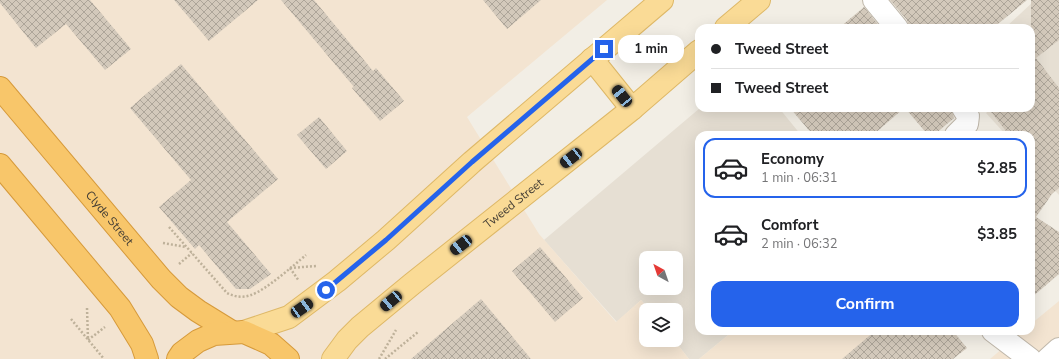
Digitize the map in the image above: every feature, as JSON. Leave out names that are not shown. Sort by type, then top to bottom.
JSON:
[{"type":"highway","name":"Clyde Street","points":[[0,88],[161,279],[179,297],[198,311],[238,332],[271,344],[288,359]]},
{"type":"highway","points":[[0,166],[120,308],[142,344],[147,359]]},
{"type":"highway","points":[[178,359],[182,353],[198,341],[214,334],[238,332]]},
{"type":"main road","points":[[238,332],[290,317],[314,299],[386,240],[472,162],[662,0]]},
{"type":"main road","points":[[731,24],[759,0]]},
{"type":"main road","name":"Tweed Street","points":[[333,359],[347,340],[400,293],[632,109],[695,54]]},
{"type":"main road","points":[[592,59],[632,109]]},
{"type":"street","points":[[874,0],[894,24]]},
{"type":"street","points":[[960,131],[967,124],[968,116],[966,112]]},
{"type":"street","points":[[998,335],[1030,359]]},
{"type":"street","points":[[1048,359],[1059,349]]},
{"type":"path","points":[[169,227],[227,293],[234,296],[243,297],[252,295],[290,268],[306,254]]},
{"type":"path","points":[[158,242],[186,247]]},
{"type":"path","points":[[176,266],[192,253]]},
{"type":"path","points":[[290,268],[314,266]]},
{"type":"path","points":[[290,268],[302,284]]},
{"type":"path","points":[[87,308],[88,340]]},
{"type":"path","points":[[71,319],[104,359]]},
{"type":"path","points":[[88,340],[107,326]]},
{"type":"path","points":[[379,359],[397,328]]},
{"type":"path","points":[[385,359],[418,332]]},
{"type":"shaded area","points":[[0,0],[607,0],[467,117],[539,234],[616,322],[641,300],[644,303],[639,303],[639,347],[680,347],[689,359],[0,359]]},
{"type":"shaded area","points":[[1035,0],[1059,0],[1059,195],[1035,168],[1035,131],[1002,131],[986,113],[1035,112],[1035,24],[1009,24]]},
{"type":"shaded area","points":[[695,112],[782,112],[798,131],[695,131],[695,335],[728,335],[699,359],[689,359],[680,347],[683,347],[683,303],[644,303],[641,300],[617,322],[544,240]]},
{"type":"shaded area","points":[[1059,301],[1059,359],[990,359],[1018,335],[1035,335],[1035,321]]},
{"type":"shaded area","points":[[728,335],[871,335],[891,359],[699,359]]},
{"type":"building","points":[[0,0],[90,0],[131,49],[105,70],[66,24],[36,48],[0,3]]},
{"type":"building","points":[[174,0],[258,0],[209,41]]},
{"type":"building","points":[[281,0],[314,0],[373,71],[376,68],[404,101],[380,121],[352,88],[354,87]]},
{"type":"building","points":[[483,0],[541,0],[507,29]]},
{"type":"building","points":[[890,0],[1027,0],[998,24],[908,24],[907,20]]},
{"type":"building","points":[[1031,0],[1059,0],[1059,40],[1036,58],[1059,88],[1059,188],[1052,194],[1036,217],[1059,232],[1059,274],[1035,295],[1035,131],[1006,131],[991,112],[1035,112],[1035,24],[1031,24]]},
{"type":"building","points":[[864,7],[878,24],[844,24]]},
{"type":"building","points":[[181,64],[278,179],[227,222],[271,274],[250,289],[236,289],[199,245],[195,249],[159,207],[191,180],[130,108]]},
{"type":"building","points":[[793,112],[899,112],[878,131],[810,131]]},
{"type":"building","points":[[908,112],[952,112],[954,118],[939,131],[925,131]]},
{"type":"building","points":[[319,117],[347,151],[326,169],[297,135]]},
{"type":"building","points":[[540,247],[583,298],[555,322],[512,271]]},
{"type":"building","points":[[481,299],[531,359],[411,359],[433,340]]},
{"type":"building","points":[[870,335],[956,335],[967,348],[953,359],[842,359]]},
{"type":"route","points":[[326,290],[386,240],[472,162],[604,49]]}]
